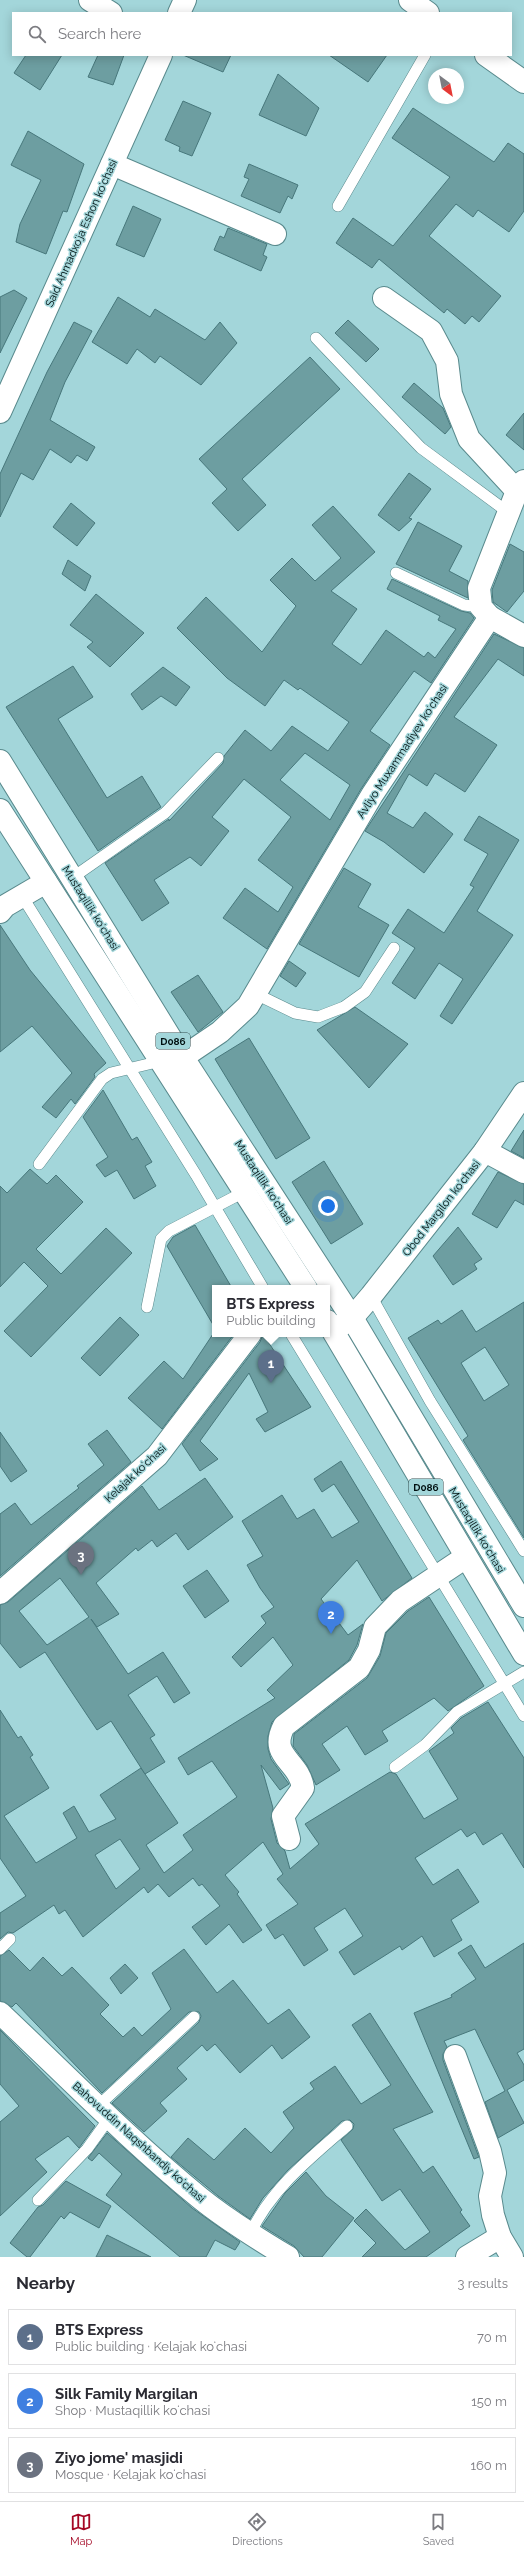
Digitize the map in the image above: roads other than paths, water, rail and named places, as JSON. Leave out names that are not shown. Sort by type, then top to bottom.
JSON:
[{"type":"street","points":[[90,0],[109,12]]},
{"type":"street","points":[[179,12],[185,0]]},
{"type":"street","points":[[410,0],[427,12]]},
{"type":"street","name":"Said Ahmadxoʻja Eshon koʻchasi","points":[[0,412],[161,56]]},
{"type":"street","points":[[487,56],[524,82]]},
{"type":"street","points":[[112,164],[275,234]]},
{"type":"street","points":[[384,298],[431,331],[447,361],[451,394],[469,439],[520,486],[479,588],[486,612],[524,636]]},
{"type":"street","name":"Avliyo Muxammadiyev koʻchasi","points":[[182,1057],[220,1032],[248,1006],[372,795],[486,612]]},
{"type":"street","name":"Mustaqillik koʻchasi","points":[[0,760],[182,1057],[352,1318],[524,1606]]},
{"type":"street","name":"Mustaqillik koʻchasi","points":[[0,810],[244,1192],[299,1285]]},
{"type":"street","points":[[0,912],[22,896],[46,882]]},
{"type":"street","name":"Obod Margilon koʻchasi","points":[[330,1326],[352,1318],[371,1296],[485,1151],[524,1093]]},
{"type":"street","points":[[485,1151],[524,1172]]},
{"type":"street","name":"Mustaqillik koʻchasi","points":[[330,1326],[524,1654]]},
{"type":"street","name":"Kelajak koʻchasi","points":[[0,1593],[157,1456],[248,1337]]},
{"type":"street","points":[[289,1839],[283,1816],[303,1788],[302,1779],[278,1747],[278,1738],[284,1726],[359,1668],[369,1650],[376,1627],[400,1601],[466,1557]]},
{"type":"street","name":"Bahovuddin Naqshbandiy koʻchasi","points":[[0,2013],[104,2112],[200,2199],[256,2244],[288,2257]]},
{"type":"street","points":[[455,2056],[490,2151],[495,2173],[490,2196],[500,2237],[512,2257]]},
{"type":"street","points":[[467,2257],[500,2237]]},
{"type":"lane","points":[[338,206],[424,56]]},
{"type":"lane","points":[[316,338],[421,448],[509,514]]},
{"type":"lane","points":[[396,573],[464,605],[486,612]]},
{"type":"lane","points":[[72,878],[165,813],[218,758]]},
{"type":"lane","points":[[22,896],[131,1069],[260,1285]]},
{"type":"lane","points":[[256,994],[295,1013],[318,1017],[344,1007],[365,992],[394,948]]},
{"type":"lane","points":[[39,1164],[102,1079],[111,1073],[161,1062]]},
{"type":"lane","points":[[147,1306],[161,1239],[169,1231],[213,1206],[244,1192]]},
{"type":"lane","points":[[371,1296],[430,1401],[524,1551]]},
{"type":"lane","points":[[293,1337],[524,1716]]},
{"type":"lane","points":[[395,1767],[425,1745],[457,1712],[505,1685],[524,1672]]},
{"type":"lane","points":[[0,1948],[10,1939]]},
{"type":"lane","points":[[38,2200],[87,2149],[104,2112],[194,2017]]},
{"type":"lane","points":[[256,2244],[258,2216],[279,2188],[347,2126]]},
{"type":"place","name":"BTS Express","points":[[271,1383]]},
{"type":"place","name":"Ziyo jome' masjidi","points":[[81,1575]]},
{"type":"place","name":"Silk Family Margilan","points":[[331,1634]]}]
